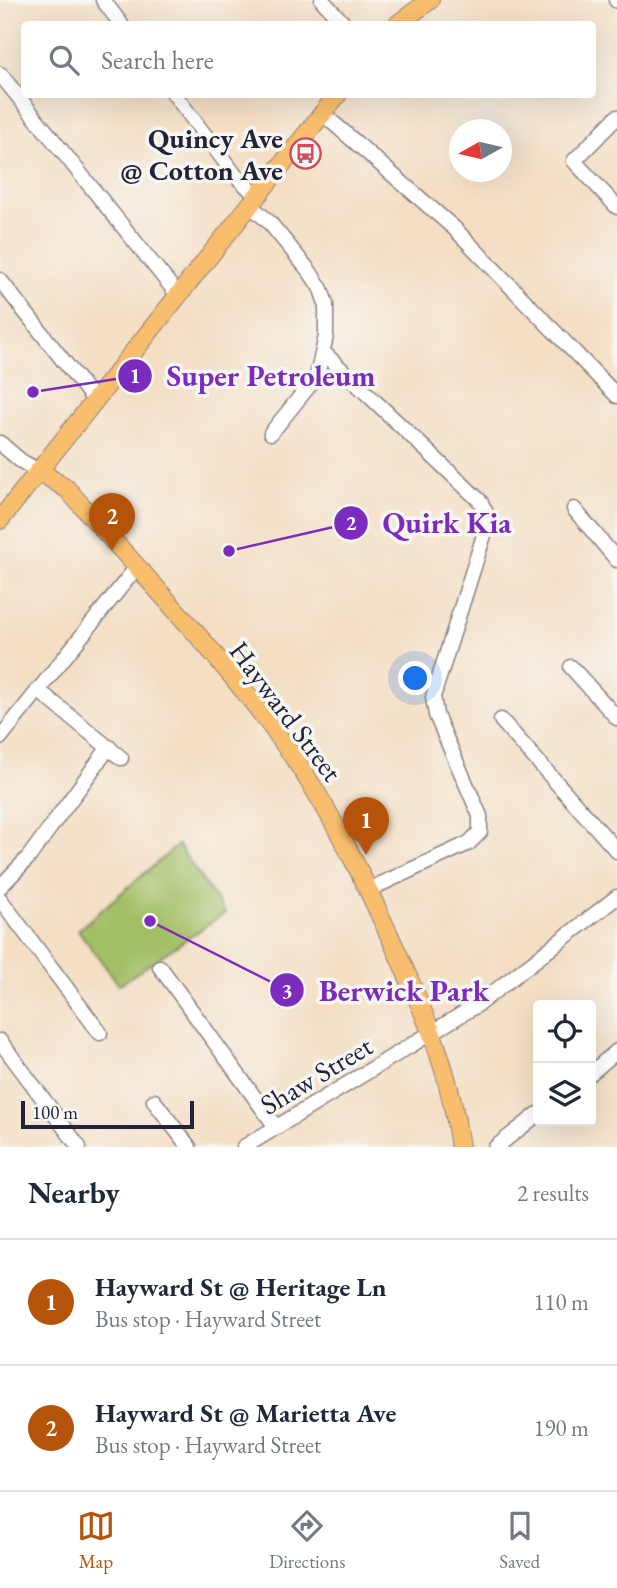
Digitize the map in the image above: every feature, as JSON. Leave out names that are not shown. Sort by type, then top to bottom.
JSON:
[{"type":"main road","points":[[402,21],[426,1]]},
{"type":"main road","points":[[0,520],[335,98]]},
{"type":"main road","name":"Hayward Street","points":[[39,471],[67,489],[136,568],[279,737],[325,807],[368,890],[434,1034],[447,1076],[460,1147]]},
{"type":"street","points":[[103,0],[119,21]]},
{"type":"street","points":[[322,0],[341,21]]},
{"type":"street","points":[[0,74],[178,295]]},
{"type":"street","points":[[177,98],[324,294],[327,317],[317,376],[271,433]]},
{"type":"street","points":[[323,114],[455,229],[617,396]]},
{"type":"street","points":[[617,117],[574,161],[617,207]]},
{"type":"street","points":[[0,280],[95,401]]},
{"type":"street","points":[[323,352],[480,500],[489,519],[433,697],[436,715],[480,816],[480,832],[468,843],[368,890]]},
{"type":"street","points":[[0,443],[21,461],[39,471]]},
{"type":"street","points":[[574,509],[617,560]]},
{"type":"street","points":[[0,738],[136,568]]},
{"type":"street","points":[[571,667],[617,718]]},
{"type":"street","points":[[38,690],[121,758]]},
{"type":"street","points":[[500,720],[617,851]]},
{"type":"street","points":[[0,887],[33,850],[110,747]]},
{"type":"street","name":"Shaw Street","points":[[244,1147],[434,1034],[477,1005],[617,897]]},
{"type":"street","points":[[0,899],[100,1033]]},
{"type":"street","points":[[160,967],[276,1127]]},
{"type":"street","points":[[0,1041],[79,1147]]},
{"type":"street","points":[[596,1069],[617,1051]]},
{"type":"street","points":[[154,1101],[189,1147]]},
{"type":"street","points":[[496,1147],[533,1118]]},
{"type":"green space","points":[[178,845],[225,913],[119,985],[78,930]]},
{"type":"place","name":"Quincy Ave @ Cotton Ave","points":[[306,154]]},
{"type":"place","name":"Super Petroleum","points":[[33,392]]},
{"type":"place","name":"Hayward St @ Marietta Ave","points":[[112,551]]},
{"type":"place","name":"Quirk Kia","points":[[229,551]]},
{"type":"place","name":"Hayward St @ Heritage Ln","points":[[366,855]]},
{"type":"place","name":"Berwick Park","points":[[150,921]]}]
